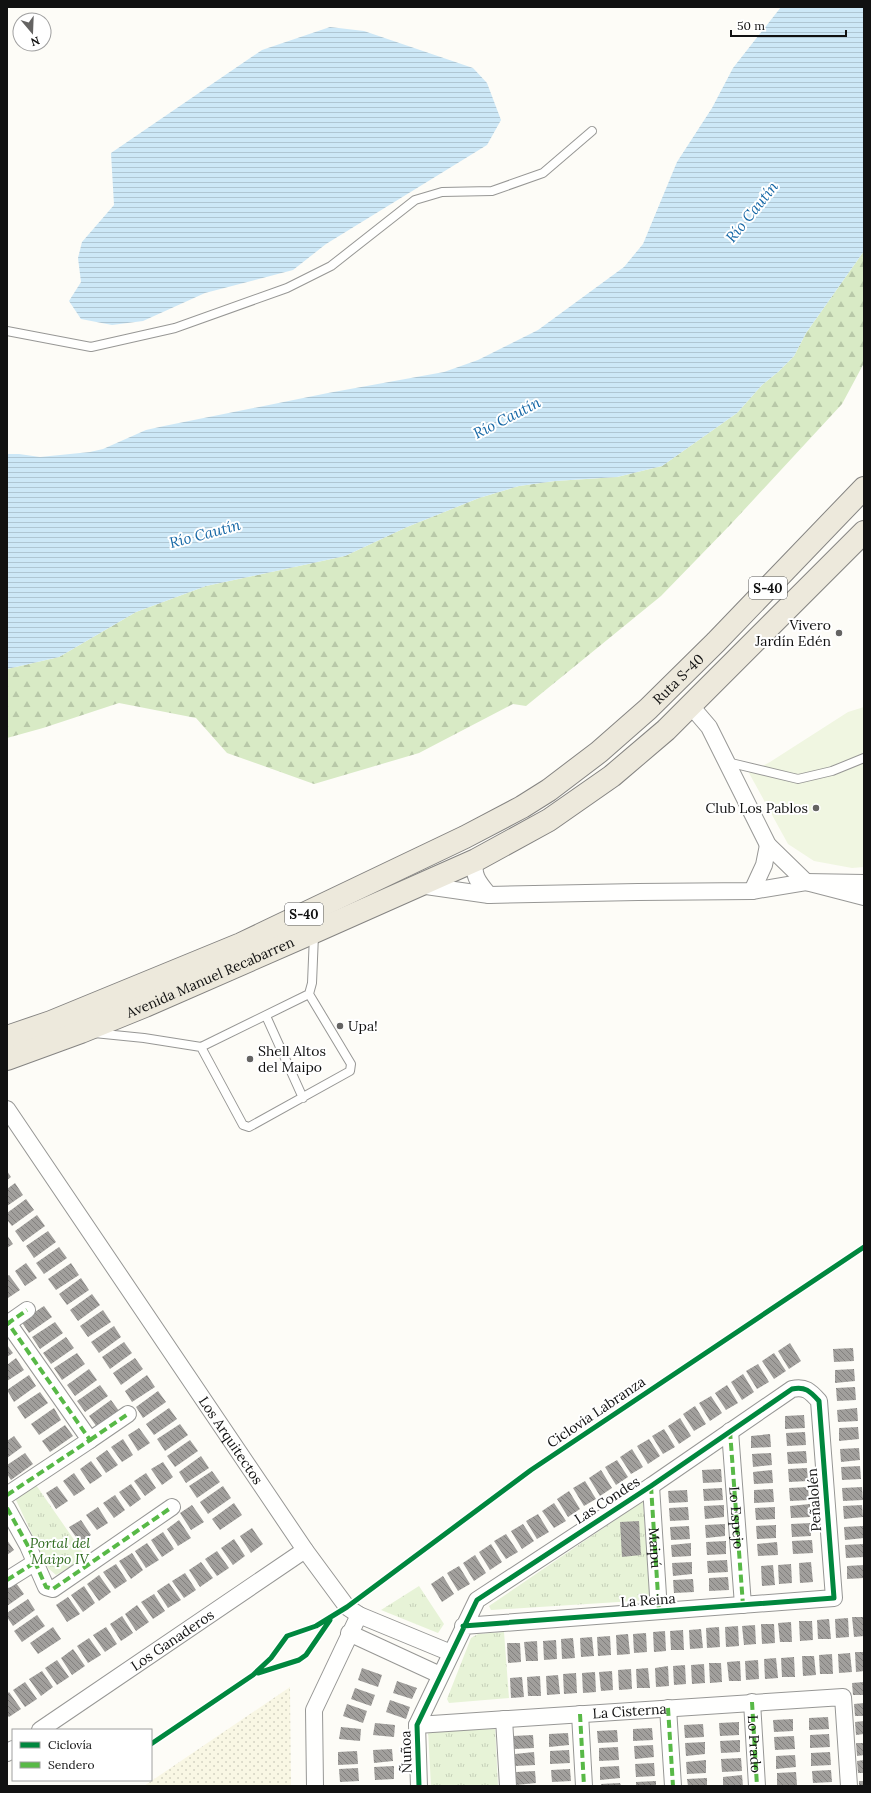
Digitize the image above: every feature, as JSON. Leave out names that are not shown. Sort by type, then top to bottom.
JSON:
[{"type":"main road","name":"Ruta S-40","points":[[465,838],[522,807],[549,790],[624,731],[672,687],[864,488]]},
{"type":"main road","name":"Ruta S-40","points":[[476,860],[525,834],[584,797],[640,754],[691,706],[864,532]]},
{"type":"main road","points":[[672,687],[691,706]]},
{"type":"main road","name":"Avenida Manuel Recabarren","points":[[7,1037],[51,1022],[241,944],[465,838]]},
{"type":"main road","name":"Avenida Manuel Recabarren","points":[[7,1059],[81,1032],[181,991],[476,860]]},
{"type":"street","points":[[691,706],[709,727],[768,845],[806,882],[864,897]]},
{"type":"street","points":[[752,891],[764,865],[768,845]]},
{"type":"street","points":[[476,860],[473,868],[476,878],[488,895]]},
{"type":"street","points":[[419,885],[488,895],[752,891],[806,882],[864,883]]},
{"type":"street","name":"Los Arquitectos","points":[[7,1109],[305,1550],[347,1607],[360,1615],[451,1653]]},
{"type":"street","points":[[27,1310],[8,1324],[90,1440]]},
{"type":"street","name":"Las Condes","points":[[440,1675],[477,1600],[651,1486],[792,1389],[800,1387],[809,1390],[819,1401]]},
{"type":"street","name":"Peñalolén","points":[[819,1401],[834,1598]]},
{"type":"street","points":[[7,1495],[128,1414]]},
{"type":"street","name":"Lo Espejo","points":[[730,1431],[742,1605]]},
{"type":"street","name":"Maipú","points":[[651,1486],[659,1611]]},
{"type":"street","points":[[7,1508],[28,1546],[34,1563],[46,1587],[53,1589],[172,1507]]},
{"type":"street","name":"Los Ganaderos","points":[[41,1729],[305,1550]]},
{"type":"street","points":[[7,1580],[34,1563]]},
{"type":"street","name":"La Reina","points":[[463,1626],[834,1598]]},
{"type":"street","points":[[316,1786],[314,1710],[349,1633],[360,1615]]},
{"type":"street","points":[[349,1633],[440,1675]]},
{"type":"street","name":"Ñuñoa","points":[[419,1786],[416,1725],[440,1675]]},
{"type":"street","name":"La Cisterna","points":[[416,1725],[843,1697],[849,1786]]},
{"type":"street","name":"Lo Prado","points":[[752,1702],[757,1786]]},
{"type":"street","points":[[668,1708],[673,1786]]},
{"type":"street","points":[[580,1714],[584,1786]]},
{"type":"street","points":[[504,1719],[508,1786]]},
{"type":"lane","points":[[7,331],[91,347],[175,328],[287,288],[331,266],[415,200],[442,192],[492,191],[543,174],[592,131]]},
{"type":"lane","points":[[727,762],[798,779],[832,771],[864,758]]},
{"type":"lane","points":[[201,1047],[243,1125],[246,1127],[249,1127],[303,1098],[350,1071],[351,1064],[309,994],[312,983],[314,932]]},
{"type":"lane","points":[[81,1032],[144,1038],[201,1047],[309,994]]},
{"type":"lane","points":[[266,1016],[303,1098]]},
{"type":"shaded area","points":[[290,1687],[291,1786],[144,1786]]},
{"type":"green space","points":[[864,251],[864,363],[842,404],[731,524],[661,596],[526,706],[513,704],[419,753],[314,784],[227,753],[196,718],[119,703],[7,738],[7,669],[59,657],[136,612],[206,586],[345,556],[407,527],[479,498],[519,486],[555,481],[617,477],[662,466],[737,413],[762,385],[794,356],[806,333]]},
{"type":"green space","name":"Club Los Pablos","points":[[864,707],[864,867],[852,868],[814,861],[788,844],[749,773],[770,762],[848,712]]},
{"type":"green space","name":"Portal del Maipo IV","points":[[36,1485],[86,1557],[85,1559],[56,1575],[48,1568],[16,1500],[17,1497]]},
{"type":"green space","points":[[643,1501],[650,1600],[491,1610],[489,1606]]},
{"type":"green space","points":[[419,1586],[444,1624],[438,1633],[381,1610]]},
{"type":"green space","points":[[504,1632],[509,1698],[449,1703],[447,1699],[471,1638],[478,1634]]},
{"type":"green space","points":[[495,1726],[498,1786],[431,1786],[428,1730]]},
{"type":"water","name":"Río Cautín","points":[[781,7],[864,7],[864,251],[806,333],[794,356],[762,385],[737,413],[662,466],[617,477],[555,481],[519,486],[479,498],[407,527],[345,556],[206,586],[136,612],[59,657],[7,669],[7,454],[40,457],[90,452],[103,449],[146,430],[328,393],[444,372],[478,360],[538,330],[624,267],[643,244],[677,162],[712,108],[733,68]]},
{"type":"water","points":[[330,27],[364,31],[473,68],[487,83],[501,120],[487,145],[326,244],[293,270],[205,293],[143,321],[112,325],[81,319],[69,301],[81,282],[78,258],[82,242],[114,205],[111,153],[262,50]]},
{"type":"building","points":[[7,1171],[11,1177],[7,1180]]},
{"type":"building","points":[[15,1183],[23,1195],[7,1206],[7,1189]]},
{"type":"building","points":[[26,1199],[34,1210],[12,1226],[7,1220],[7,1213]]},
{"type":"building","points":[[37,1215],[45,1226],[23,1242],[15,1231]]},
{"type":"building","points":[[48,1231],[56,1242],[34,1258],[26,1246]]},
{"type":"building","points":[[7,1235],[13,1244],[7,1248]]},
{"type":"building","points":[[59,1247],[67,1258],[44,1274],[36,1263]]},
{"type":"building","points":[[26,1263],[37,1278],[25,1286],[15,1271]]},
{"type":"building","points":[[71,1263],[79,1275],[56,1290],[48,1279]]},
{"type":"building","points":[[9,1275],[20,1290],[8,1298],[7,1276]]},
{"type":"building","points":[[81,1278],[89,1290],[67,1305],[59,1294]]},
{"type":"building","points":[[92,1294],[100,1305],[78,1321],[70,1310]]},
{"type":"building","points":[[44,1306],[52,1317],[29,1333],[21,1321]]},
{"type":"building","points":[[103,1310],[111,1322],[88,1337],[80,1326]]},
{"type":"building","points":[[55,1322],[63,1333],[40,1349],[32,1337]]},
{"type":"building","points":[[114,1326],[121,1337],[99,1353],[91,1342]]},
{"type":"building","points":[[66,1337],[74,1348],[51,1364],[43,1353]]},
{"type":"building","points":[[124,1342],[132,1353],[110,1369],[102,1357]]},
{"type":"building","points":[[790,1343],[801,1361],[789,1369],[778,1351]]},
{"type":"building","points":[[7,1345],[13,1353],[7,1357]]},
{"type":"building","points":[[853,1348],[854,1361],[834,1362],[833,1349]]},
{"type":"building","points":[[77,1353],[85,1364],[62,1380],[54,1368]]},
{"type":"building","points":[[774,1353],[786,1371],[774,1379],[762,1361]]},
{"type":"building","points":[[16,1358],[24,1370],[7,1381],[7,1365]]},
{"type":"building","points":[[135,1358],[143,1369],[121,1385],[113,1373]]},
{"type":"building","points":[[758,1364],[769,1382],[757,1389],[746,1371]]},
{"type":"building","points":[[89,1369],[97,1380],[75,1396],[67,1385]]},
{"type":"building","points":[[854,1369],[855,1381],[835,1383],[835,1370]]},
{"type":"building","points":[[743,1374],[754,1392],[742,1400],[731,1382]]},
{"type":"building","points":[[29,1375],[36,1386],[14,1402],[7,1390]]},
{"type":"building","points":[[147,1375],[155,1387],[132,1402],[125,1391]]},
{"type":"building","points":[[100,1385],[108,1396],[85,1412],[77,1401]]},
{"type":"building","points":[[727,1385],[738,1403],[726,1410],[715,1393]]},
{"type":"building","points":[[855,1387],[856,1400],[837,1401],[836,1388]]},
{"type":"building","points":[[158,1391],[166,1402],[143,1418],[136,1407]]},
{"type":"building","points":[[40,1392],[48,1403],[25,1419],[17,1407]]},
{"type":"building","points":[[711,1396],[722,1413],[710,1421],[699,1403]]},
{"type":"building","points":[[111,1400],[119,1411],[97,1427],[89,1416]]},
{"type":"building","points":[[695,1406],[706,1424],[694,1431],[683,1414]]},
{"type":"building","points":[[54,1408],[61,1420],[39,1435],[31,1424]]},
{"type":"building","points":[[169,1408],[177,1419],[154,1435],[146,1424]]},
{"type":"building","points":[[857,1408],[858,1421],[838,1422],[837,1410]]},
{"type":"building","points":[[804,1415],[805,1428],[785,1429],[785,1416]]},
{"type":"building","points":[[680,1418],[691,1436],[679,1444],[668,1426]]},
{"type":"building","points":[[180,1424],[188,1435],[165,1451],[157,1439]]},
{"type":"building","points":[[65,1425],[73,1436],[50,1452],[42,1441]]},
{"type":"building","points":[[858,1427],[859,1439],[839,1441],[839,1428]]},
{"type":"building","points":[[139,1428],[150,1443],[138,1451],[128,1435]]},
{"type":"building","points":[[664,1429],[675,1447],[663,1454],[652,1436]]},
{"type":"building","points":[[805,1432],[806,1445],[787,1446],[786,1433]]},
{"type":"building","points":[[770,1434],[771,1447],[751,1448],[751,1436]]},
{"type":"building","points":[[14,1436],[22,1447],[7,1458],[7,1441]]},
{"type":"building","points":[[123,1439],[133,1455],[122,1462],[111,1447]]},
{"type":"building","points":[[649,1439],[660,1456],[648,1464],[637,1446]]},
{"type":"building","points":[[190,1440],[198,1451],[175,1467],[167,1456]]},
{"type":"building","points":[[859,1448],[860,1460],[841,1462],[840,1449]]},
{"type":"building","points":[[632,1449],[643,1467],[631,1474],[620,1457]]},
{"type":"building","points":[[107,1450],[118,1465],[106,1473],[96,1458]]},
{"type":"building","points":[[806,1451],[807,1463],[788,1464],[787,1452]]},
{"type":"building","points":[[25,1453],[33,1464],[11,1480],[7,1474],[7,1465]]},
{"type":"building","points":[[771,1453],[772,1465],[753,1467],[752,1454]]},
{"type":"building","points":[[201,1456],[209,1468],[186,1483],[179,1472]]},
{"type":"building","points":[[617,1460],[628,1477],[616,1485],[605,1467]]},
{"type":"building","points":[[91,1461],[102,1476],[90,1484],[80,1469]]},
{"type":"building","points":[[163,1462],[173,1477],[162,1485],[151,1469]]},
{"type":"building","points":[[860,1466],[861,1479],[842,1480],[841,1467]]},
{"type":"building","points":[[807,1468],[808,1481],[789,1482],[788,1469]]},
{"type":"building","points":[[721,1469],[722,1482],[703,1483],[702,1470]]},
{"type":"building","points":[[601,1470],[612,1488],[600,1496],[589,1478]]},
{"type":"building","points":[[772,1470],[773,1483],[754,1484],[753,1472]]},
{"type":"building","points":[[212,1471],[220,1482],[197,1498],[189,1486]]},
{"type":"building","points":[[74,1473],[85,1489],[74,1496],[63,1481]]},
{"type":"building","points":[[146,1473],[156,1488],[145,1496],[134,1481]]},
{"type":"building","points":[[585,1481],[596,1499],[584,1506],[573,1488]]},
{"type":"building","points":[[131,1484],[141,1499],[130,1507],[119,1492]]},
{"type":"building","points":[[57,1486],[68,1501],[56,1509],[46,1493]]},
{"type":"building","points":[[223,1486],[231,1498],[208,1514],[200,1502]]},
{"type":"building","points":[[808,1487],[809,1500],[790,1501],[789,1488]]},
{"type":"building","points":[[862,1487],[863,1500],[843,1501],[842,1488]]},
{"type":"building","points":[[722,1488],[723,1500],[704,1501],[703,1489]]},
{"type":"building","points":[[773,1489],[774,1502],[754,1503],[754,1490]]},
{"type":"building","points":[[687,1490],[688,1502],[669,1503],[668,1491]]},
{"type":"building","points":[[569,1491],[580,1509],[568,1517],[557,1499]]},
{"type":"building","points":[[115,1495],[125,1510],[114,1518],[103,1503]]},
{"type":"building","points":[[234,1503],[242,1515],[220,1530],[212,1519]]},
{"type":"building","points":[[554,1503],[566,1521],[554,1528],[542,1511]]},
{"type":"building","points":[[810,1504],[810,1517],[791,1518],[790,1506]]},
{"type":"building","points":[[192,1505],[204,1522],[191,1530],[180,1513]]},
{"type":"building","points":[[724,1505],[724,1517],[705,1519],[704,1506]]},
{"type":"building","points":[[862,1505],[863,1517],[844,1519],[843,1506]]},
{"type":"building","points":[[98,1507],[108,1523],[97,1530],[86,1515]]},
{"type":"building","points":[[688,1507],[689,1520],[670,1521],[669,1508]]},
{"type":"building","points":[[775,1507],[775,1519],[756,1520],[755,1508]]},
{"type":"building","points":[[538,1514],[549,1532],[537,1539],[526,1521]]},
{"type":"building","points":[[81,1520],[91,1535],[80,1543],[69,1527]]},
{"type":"building","points":[[179,1520],[191,1538],[178,1546],[167,1529]]},
{"type":"building","points":[[639,1521],[641,1555],[622,1557],[620,1522]]},
{"type":"building","points":[[811,1523],[811,1536],[792,1537],[791,1524]]},
{"type":"building","points":[[523,1524],[534,1541],[522,1549],[511,1531]]},
{"type":"building","points":[[725,1524],[725,1536],[706,1538],[705,1525]]},
{"type":"building","points":[[776,1525],[776,1538],[757,1539],[756,1526]]},
{"type":"building","points":[[689,1526],[690,1539],[671,1540],[670,1527]]},
{"type":"building","points":[[863,1526],[864,1538],[845,1540],[844,1527]]},
{"type":"building","points":[[252,1528],[263,1544],[251,1553],[240,1536]]},
{"type":"building","points":[[163,1532],[174,1549],[162,1557],[151,1540]]},
{"type":"building","points":[[506,1534],[518,1552],[506,1559],[494,1541]]},
{"type":"building","points":[[234,1539],[245,1556],[233,1565],[221,1548]]},
{"type":"building","points":[[7,1540],[14,1550],[7,1555]]},
{"type":"building","points":[[812,1540],[813,1553],[793,1554],[792,1541]]},
{"type":"building","points":[[726,1541],[726,1554],[707,1555],[706,1542]]},
{"type":"building","points":[[777,1542],[778,1555],[758,1556],[757,1544]]},
{"type":"building","points":[[147,1543],[159,1560],[146,1568],[135,1551]]},
{"type":"building","points":[[691,1543],[691,1556],[672,1557],[671,1545]]},
{"type":"building","points":[[491,1544],[502,1562],[490,1570],[479,1552]]},
{"type":"building","points":[[864,1544],[864,1557],[846,1558],[845,1545]]},
{"type":"building","points":[[217,1551],[229,1568],[217,1576],[205,1559]]},
{"type":"building","points":[[132,1553],[143,1570],[131,1579],[119,1561]]},
{"type":"building","points":[[475,1555],[486,1573],[474,1581],[463,1563]]},
{"type":"building","points":[[727,1560],[728,1572],[708,1573],[707,1561]]},
{"type":"building","points":[[201,1562],[213,1578],[200,1587],[189,1570]]},
{"type":"building","points":[[692,1562],[692,1574],[673,1576],[672,1563]]},
{"type":"building","points":[[811,1562],[813,1582],[800,1583],[799,1563]]},
{"type":"building","points":[[116,1564],[127,1581],[115,1589],[103,1572]]},
{"type":"building","points":[[791,1564],[792,1583],[779,1584],[778,1565]]},
{"type":"building","points":[[773,1565],[775,1585],[762,1586],[761,1566]]},
{"type":"building","points":[[864,1565],[864,1578],[847,1579],[847,1566]]},
{"type":"building","points":[[459,1566],[470,1584],[458,1591],[447,1573]]},
{"type":"building","points":[[185,1573],[196,1590],[184,1598],[172,1581]]},
{"type":"building","points":[[99,1575],[111,1592],[99,1601],[87,1584]]},
{"type":"building","points":[[443,1576],[454,1594],[442,1602],[431,1584]]},
{"type":"building","points":[[728,1577],[729,1590],[709,1591],[709,1578]]},
{"type":"building","points":[[693,1579],[694,1592],[674,1593],[673,1580]]},
{"type":"building","points":[[16,1583],[24,1594],[7,1606],[7,1589]]},
{"type":"building","points":[[169,1583],[181,1600],[168,1608],[157,1591]]},
{"type":"building","points":[[84,1586],[95,1603],[83,1612],[71,1595]]},
{"type":"building","points":[[154,1594],[165,1611],[153,1619],[141,1602]]},
{"type":"building","points":[[68,1597],[80,1614],[67,1622],[56,1605]]},
{"type":"building","points":[[28,1599],[35,1610],[13,1626],[7,1617],[7,1613]]},
{"type":"building","points":[[137,1605],[149,1622],[136,1631],[125,1614]]},
{"type":"building","points":[[37,1615],[45,1626],[22,1642],[14,1631]]},
{"type":"building","points":[[122,1616],[133,1633],[121,1641],[110,1624]]},
{"type":"building","points":[[852,1617],[864,1617],[864,1636],[854,1637]]},
{"type":"building","points":[[848,1618],[849,1637],[836,1638],[835,1619]]},
{"type":"building","points":[[829,1619],[831,1639],[818,1639],[817,1620]]},
{"type":"building","points":[[799,1621],[812,1621],[813,1640],[800,1641]]},
{"type":"building","points":[[791,1622],[792,1642],[780,1642],[778,1623]]},
{"type":"building","points":[[761,1624],[774,1624],[775,1643],[762,1644]]},
{"type":"building","points":[[755,1625],[756,1644],[744,1645],[742,1626]]},
{"type":"building","points":[[738,1626],[739,1646],[726,1647],[725,1627]]},
{"type":"building","points":[[53,1627],[61,1639],[38,1654],[30,1643]]},
{"type":"building","points":[[106,1627],[117,1644],[105,1652],[93,1635]]},
{"type":"building","points":[[719,1627],[720,1647],[707,1648],[706,1628]]},
{"type":"building","points":[[701,1629],[703,1648],[690,1649],[689,1630]]},
{"type":"building","points":[[683,1630],[684,1650],[671,1650],[670,1631]]},
{"type":"building","points":[[665,1631],[666,1651],[654,1652],[653,1632]]},
{"type":"building","points":[[646,1633],[647,1652],[634,1653],[633,1634]]},
{"type":"building","points":[[628,1634],[630,1654],[617,1655],[616,1635]]},
{"type":"building","points":[[610,1636],[611,1655],[598,1656],[597,1637]]},
{"type":"building","points":[[592,1637],[594,1656],[581,1657],[580,1638]]},
{"type":"building","points":[[89,1638],[101,1655],[88,1663],[77,1646]]},
{"type":"building","points":[[573,1638],[575,1658],[562,1659],[561,1639]]},
{"type":"building","points":[[556,1640],[557,1659],[544,1660],[543,1641]]},
{"type":"building","points":[[537,1641],[538,1661],[526,1661],[524,1642]]},
{"type":"building","points":[[507,1643],[520,1643],[521,1662],[508,1663]]},
{"type":"building","points":[[73,1649],[85,1666],[72,1675],[61,1658]]},
{"type":"building","points":[[855,1652],[864,1652],[864,1671],[856,1672]]},
{"type":"building","points":[[850,1653],[852,1672],[839,1673],[838,1654]]},
{"type":"building","points":[[832,1654],[833,1674],[820,1674],[819,1655]]},
{"type":"building","points":[[802,1656],[814,1656],[816,1675],[803,1676]]},
{"type":"building","points":[[794,1657],[795,1677],[782,1677],[781,1658]]},
{"type":"building","points":[[776,1658],[778,1678],[765,1679],[764,1659]]},
{"type":"building","points":[[57,1660],[69,1677],[57,1685],[45,1668]]},
{"type":"building","points":[[758,1660],[759,1679],[746,1680],[745,1661]]},
{"type":"building","points":[[740,1661],[741,1681],[729,1681],[727,1662]]},
{"type":"building","points":[[709,1663],[721,1663],[722,1682],[710,1683]]},
{"type":"building","points":[[704,1664],[705,1683],[692,1684],[691,1665]]},
{"type":"building","points":[[685,1665],[686,1684],[674,1685],[673,1666]]},
{"type":"building","points":[[668,1666],[669,1686],[656,1687],[655,1668]]},
{"type":"building","points":[[362,1668],[382,1675],[378,1687],[358,1680]]},
{"type":"building","points":[[648,1668],[650,1688],[637,1688],[636,1669]]},
{"type":"building","points":[[631,1669],[632,1689],[619,1690],[618,1670]]},
{"type":"building","points":[[42,1671],[53,1687],[41,1696],[29,1679]]},
{"type":"building","points":[[612,1671],[613,1690],[601,1691],[599,1672]]},
{"type":"building","points":[[595,1672],[596,1692],[583,1693],[582,1673]]},
{"type":"building","points":[[576,1673],[577,1693],[564,1694],[563,1674]]},
{"type":"building","points":[[558,1675],[560,1694],[547,1695],[546,1676]]},
{"type":"building","points":[[540,1676],[541,1696],[528,1696],[527,1677]]},
{"type":"building","points":[[522,1677],[524,1697],[511,1698],[510,1678]]},
{"type":"building","points":[[397,1681],[417,1688],[412,1699],[393,1693]]},
{"type":"building","points":[[25,1682],[37,1699],[25,1707],[13,1690]]},
{"type":"building","points":[[864,1682],[864,1695],[853,1695],[852,1683]]},
{"type":"building","points":[[355,1688],[375,1695],[371,1706],[351,1699]]},
{"type":"building","points":[[9,1692],[21,1709],[9,1717],[7,1715],[7,1694]]},
{"type":"building","points":[[390,1700],[410,1707],[406,1719],[386,1712]]},
{"type":"building","points":[[864,1703],[864,1716],[855,1716],[854,1704]]},
{"type":"building","points":[[347,1704],[367,1711],[363,1723],[343,1716]]},
{"type":"building","points":[[828,1717],[829,1729],[809,1730],[809,1718]]},
{"type":"building","points":[[793,1719],[793,1731],[774,1732],[773,1720]]},
{"type":"building","points":[[864,1721],[864,1734],[856,1735],[855,1722]]},
{"type":"building","points":[[739,1722],[739,1735],[720,1736],[719,1723]]},
{"type":"building","points":[[375,1723],[395,1725],[394,1737],[373,1735]]},
{"type":"building","points":[[703,1724],[704,1737],[685,1738],[684,1725]]},
{"type":"building","points":[[341,1727],[361,1729],[360,1741],[339,1739]]},
{"type":"building","points":[[652,1728],[653,1740],[633,1741],[633,1729]]},
{"type":"building","points":[[617,1730],[618,1742],[598,1743],[597,1731]]},
{"type":"building","points":[[568,1733],[569,1745],[549,1747],[549,1734]]},
{"type":"building","points":[[829,1734],[830,1747],[810,1748],[810,1735]]},
{"type":"building","points":[[533,1735],[534,1748],[514,1749],[513,1736]]},
{"type":"building","points":[[794,1736],[795,1749],[775,1750],[774,1737]]},
{"type":"building","points":[[740,1740],[740,1752],[721,1753],[720,1741]]},
{"type":"building","points":[[705,1742],[705,1754],[686,1756],[685,1743]]},
{"type":"building","points":[[856,1743],[864,1743],[864,1755],[857,1756]]},
{"type":"building","points":[[653,1745],[654,1757],[635,1759],[634,1746]]},
{"type":"building","points":[[618,1747],[619,1760],[599,1761],[599,1748]]},
{"type":"building","points":[[392,1749],[393,1761],[374,1763],[373,1750]]},
{"type":"building","points":[[569,1750],[570,1763],[550,1764],[550,1751]]},
{"type":"building","points":[[357,1751],[358,1764],[338,1765],[338,1752]]},
{"type":"building","points":[[534,1752],[535,1765],[515,1766],[515,1754]]},
{"type":"building","points":[[830,1752],[831,1765],[811,1766],[811,1753]]},
{"type":"building","points":[[795,1755],[796,1767],[776,1769],[776,1756]]},
{"type":"building","points":[[741,1758],[742,1771],[722,1772],[721,1759]]},
{"type":"building","points":[[706,1760],[706,1773],[687,1774],[686,1762]]},
{"type":"building","points":[[864,1760],[864,1773],[858,1773],[857,1761]]},
{"type":"building","points":[[654,1763],[655,1776],[636,1777],[635,1764]]},
{"type":"building","points":[[394,1766],[394,1779],[375,1780],[374,1767]]},
{"type":"building","points":[[619,1766],[620,1778],[600,1780],[600,1767]]},
{"type":"building","points":[[358,1768],[359,1781],[340,1782],[339,1769]]},
{"type":"building","points":[[570,1769],[571,1781],[552,1782],[551,1770]]},
{"type":"building","points":[[831,1770],[832,1782],[813,1783],[812,1771]]},
{"type":"building","points":[[535,1771],[536,1783],[516,1785],[516,1772]]},
{"type":"building","points":[[796,1772],[797,1785],[777,1786],[777,1773]]},
{"type":"building","points":[[742,1775],[743,1786],[723,1786],[723,1777]]},
{"type":"building","points":[[707,1778],[707,1786],[688,1786],[687,1779]]},
{"type":"building","points":[[656,1781],[656,1786],[636,1786],[636,1782]]},
{"type":"building","points":[[859,1781],[864,1781],[864,1786],[859,1786]]},
{"type":"building","points":[[620,1783],[621,1786],[601,1786],[601,1784]]},
{"type":"marked path","points":[[7,1324],[27,1310]]},
{"type":"marked path","points":[[7,1495],[90,1440],[8,1323]]},
{"type":"marked path","points":[[90,1440],[128,1414]]},
{"type":"marked path","points":[[730,1431],[743,1605]]},
{"type":"marked path","points":[[651,1486],[659,1611]]},
{"type":"marked path","points":[[7,1508],[28,1546],[46,1587],[53,1589],[172,1507]]},
{"type":"marked path","points":[[7,1580],[34,1563]]},
{"type":"marked path","points":[[752,1702],[757,1786]]},
{"type":"marked path","points":[[668,1708],[673,1786]]},
{"type":"marked path","points":[[580,1714],[584,1786]]},
{"type":"cycle path","name":"Ciclovia Labranza","points":[[152,1743],[253,1675],[271,1658],[287,1636],[316,1626],[347,1607],[531,1470],[864,1247]]},
{"type":"cycle path","points":[[419,1786],[417,1725],[477,1600],[651,1486],[792,1389],[800,1388],[807,1390],[819,1401],[834,1598],[463,1626]]},
{"type":"cycle path","points":[[258,1673],[299,1660],[306,1655],[330,1620]]},
{"type":"place","name":"Vivero Jardín Edén","points":[[839,633]]},
{"type":"place","name":"Club Los Pablos","points":[[816,808]]},
{"type":"place","name":"Upa!","points":[[340,1026]]},
{"type":"place","name":"Shell Altos del Maipo","points":[[250,1059]]}]
